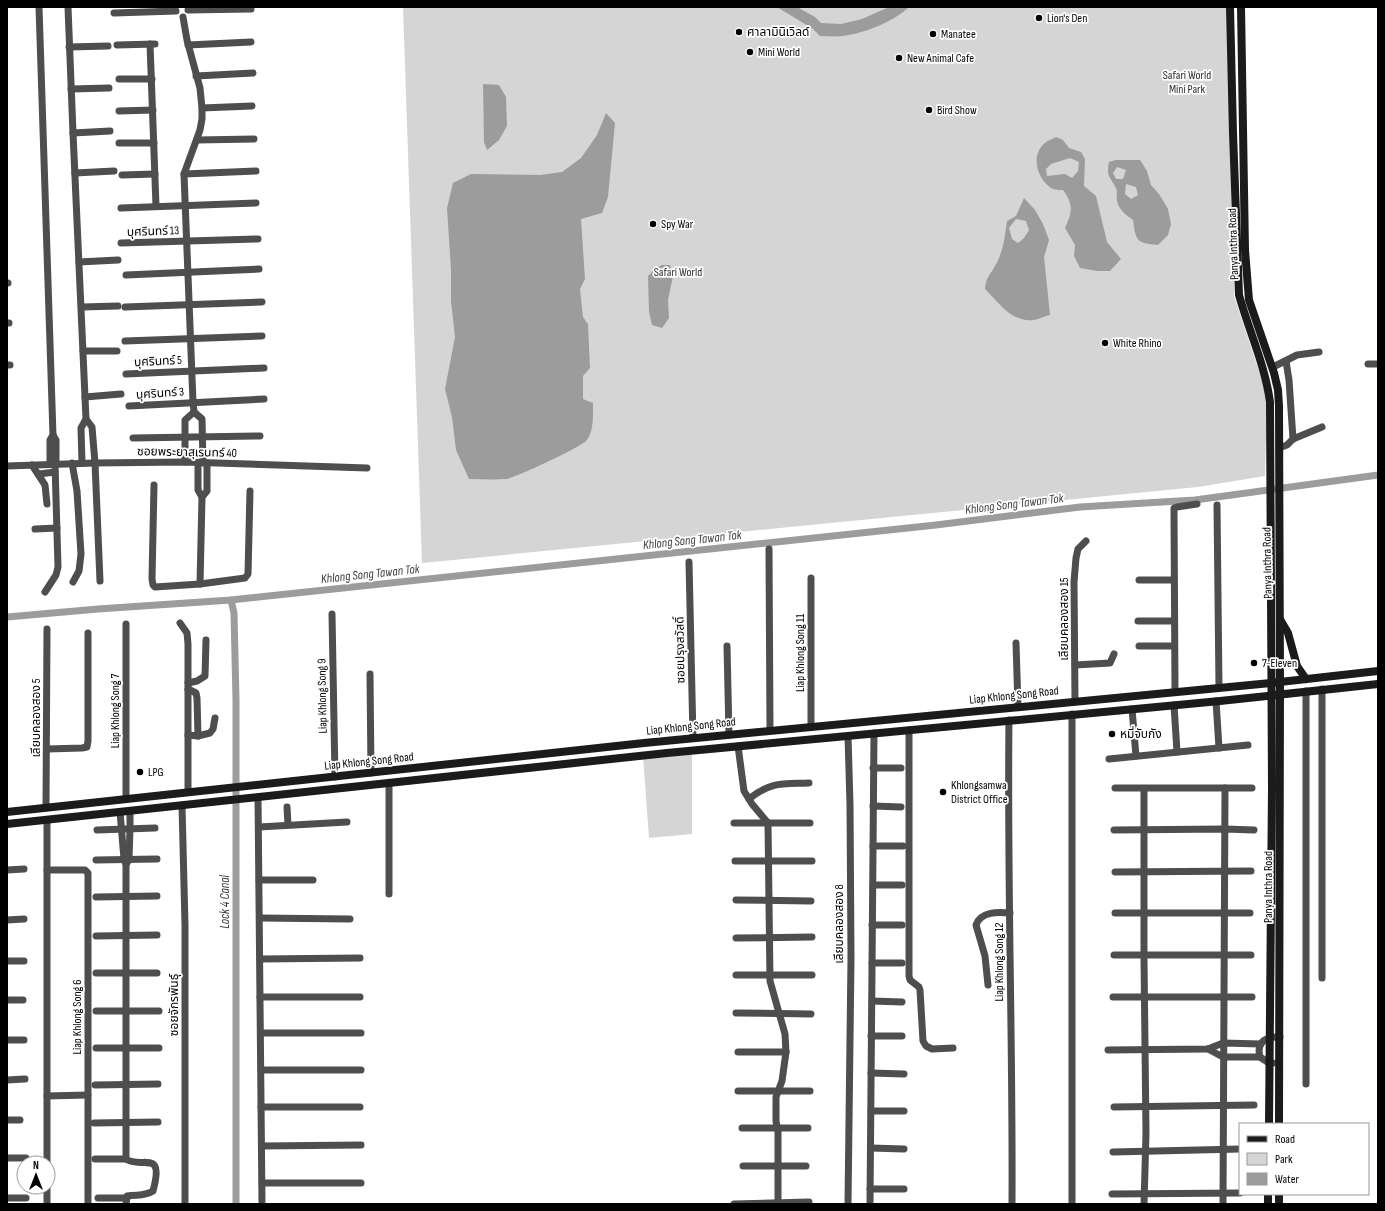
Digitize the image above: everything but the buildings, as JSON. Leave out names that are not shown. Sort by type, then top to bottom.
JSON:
[{"type":"main road","name":"Panya Inthra Road","points":[[1230,7],[1239,295],[1268,386],[1270,402],[1272,788],[1269,1123]]},
{"type":"main road","name":"Panya Inthra Road","points":[[1240,7],[1247,293],[1273,367],[1278,390],[1280,620],[1279,1123]]},
{"type":"main road","points":[[1270,486],[1279,486]]},
{"type":"main road","points":[[1280,620],[1288,633],[1297,666],[1306,679]]},
{"type":"main road","name":"Liap Khlong Song Road","points":[[7,812],[693,738],[1280,682],[1378,671]]},
{"type":"main road","name":"Liap Khlong Song Road","points":[[7,824],[738,746],[1216,701],[1378,684]]},
{"type":"main road","points":[[1053,703],[1054,716]]},
{"type":"street","points":[[39,7],[53,435],[56,440],[54,466],[58,567],[56,575],[45,592]]},
{"type":"street","points":[[68,7],[72,133],[82,307],[86,419],[81,428],[82,463]]},
{"type":"street","points":[[183,17],[187,14],[187,8],[251,8]]},
{"type":"street","points":[[114,13],[177,9],[178,15],[183,17]]},
{"type":"street","points":[[183,17],[188,45],[200,88],[202,108],[202,119],[197,140],[184,174],[184,205],[193,402],[194,412],[202,419],[203,463],[207,491],[202,497],[200,584]]},
{"type":"street","points":[[188,45],[251,42]]},
{"type":"street","points":[[117,45],[152,44],[156,206]]},
{"type":"street","points":[[70,47],[108,46]]},
{"type":"street","points":[[196,76],[253,73]]},
{"type":"street","points":[[119,79],[152,79]]},
{"type":"street","points":[[71,89],[109,88]]},
{"type":"street","points":[[202,108],[252,106]]},
{"type":"street","points":[[119,111],[153,110]]},
{"type":"street","points":[[72,133],[110,131]]},
{"type":"street","points":[[197,140],[254,139]]},
{"type":"street","points":[[119,143],[154,143]]},
{"type":"street","points":[[75,173],[114,171]]},
{"type":"street","points":[[184,174],[256,171]]},
{"type":"street","points":[[122,175],[155,174]]},
{"type":"street","points":[[121,208],[256,203]]},
{"type":"street","name":"บุศรินทร์ 13","points":[[121,243],[258,239]]},
{"type":"street","points":[[79,262],[118,260]]},
{"type":"street","points":[[126,275],[259,269]]},
{"type":"street","points":[[82,307],[262,302]]},
{"type":"street","points":[[124,341],[262,336]]},
{"type":"street","points":[[83,351],[118,351]]},
{"type":"street","points":[[1273,367],[1297,355],[1319,352]]},
{"type":"street","points":[[1286,361],[1289,380],[1293,440]]},
{"type":"street","points":[[1368,364],[1378,364]]},
{"type":"street","name":"บุศรินทร์ 5","points":[[126,374],[264,368]]},
{"type":"street","points":[[85,397],[121,394]]},
{"type":"street","name":"บุศรินทร์ 3","points":[[129,406],[264,399]]},
{"type":"street","points":[[185,462],[185,420],[194,412]]},
{"type":"street","points":[[86,419],[92,427],[100,581]]},
{"type":"street","points":[[1279,448],[1322,427]]},
{"type":"street","points":[[133,438],[260,436]]},
{"type":"street","name":"ซอยพระยาสุเรนทร์ 40","points":[[7,466],[54,466],[72,463],[95,462],[185,462],[367,468]]},
{"type":"street","points":[[72,463],[77,491],[81,554],[79,571],[73,582]]},
{"type":"street","points":[[32,465],[39,474],[45,486],[47,504]]},
{"type":"street","points":[[39,474],[54,466]]},
{"type":"street","points":[[154,485],[152,579],[155,587],[242,579],[247,576],[250,491]]},
{"type":"street","points":[[1175,692],[1174,508],[1197,504]]},
{"type":"street","points":[[1217,505],[1219,687]]},
{"type":"street","points":[[35,529],[57,528]]},
{"type":"street","name":"เลียบคลองสอง 15","points":[[1075,701],[1074,582],[1078,549],[1086,541]]},
{"type":"street","points":[[769,549],[770,731]]},
{"type":"street","name":"ซอยปรุงสวัสดิ์","points":[[689,562],[693,738]]},
{"type":"street","name":"Liap Khlong Song 11","points":[[811,578],[812,727]]},
{"type":"street","points":[[1139,580],[1174,580]]},
{"type":"street","name":"Liap Khlong Song 9","points":[[332,614],[334,777]]},
{"type":"street","points":[[1138,621],[1174,621]]},
{"type":"street","points":[[180,623],[187,634],[188,792]]},
{"type":"street","name":"Liap Khlong Song 7","points":[[126,624],[126,799]]},
{"type":"street","name":"เลียบคลองสอง 5","points":[[46,807],[48,628]]},
{"type":"street","points":[[47,749],[87,747],[88,633]]},
{"type":"street","points":[[188,686],[205,676],[206,640]]},
{"type":"street","points":[[1016,643],[1018,707]]},
{"type":"street","points":[[727,646],[729,735]]},
{"type":"street","points":[[1139,646],[1174,646]]},
{"type":"street","points":[[1075,665],[1110,663],[1114,654]]},
{"type":"street","points":[[370,674],[371,773]]},
{"type":"street","points":[[188,686],[196,693],[198,736]]},
{"type":"street","points":[[1322,689],[1322,978]]},
{"type":"street","points":[[1306,691],[1306,1084]]},
{"type":"street","points":[[1216,701],[1219,748]]},
{"type":"street","points":[[1174,705],[1178,752]]},
{"type":"street","points":[[1132,709],[1136,756]]},
{"type":"street","points":[[1072,714],[1072,1204]]},
{"type":"street","points":[[188,735],[198,736],[210,733],[213,729],[215,718]]},
{"type":"street","name":"Liap Khlong Song 12","points":[[1009,720],[1008,826],[1013,1147],[1012,1204]]},
{"type":"street","points":[[909,730],[909,976],[910,980],[919,987],[920,990],[923,1041],[926,1046],[932,1049],[953,1048]]},
{"type":"street","points":[[870,1204],[874,733]]},
{"type":"street","name":"เลียบคลองสอง 8","points":[[848,736],[850,804],[848,1204]]},
{"type":"street","points":[[1109,759],[1248,745]]},
{"type":"street","points":[[738,746],[744,791],[768,823],[770,981],[785,1034],[786,1052],[782,1081],[776,1097],[775,1109],[777,1127],[778,1203]]},
{"type":"street","points":[[874,768],[901,768]]},
{"type":"street","points":[[389,783],[389,894]]},
{"type":"street","points":[[749,799],[767,787],[776,784],[809,783]]},
{"type":"street","points":[[1115,788],[1252,788]]},
{"type":"street","points":[[1223,1204],[1225,788]]},
{"type":"street","points":[[1144,789],[1144,996],[1146,1106],[1144,1204]]},
{"type":"street","points":[[258,797],[262,1204]]},
{"type":"street","name":"ซอยจักรพันธุ์","points":[[182,805],[185,925],[185,1204]]},
{"type":"street","points":[[873,806],[901,807]]},
{"type":"street","points":[[287,808],[288,825]]},
{"type":"street","points":[[126,1159],[126,861],[130,828],[130,811]]},
{"type":"street","points":[[120,812],[126,861]]},
{"type":"street","points":[[47,820],[47,1155]]},
{"type":"street","points":[[259,827],[347,822]]},
{"type":"street","points":[[734,823],[810,824]]},
{"type":"street","points":[[97,830],[155,828]]},
{"type":"street","points":[[1114,830],[1254,830]]},
{"type":"street","points":[[873,846],[903,846]]},
{"type":"street","points":[[96,860],[126,861],[157,859]]},
{"type":"street","points":[[735,861],[812,861]]},
{"type":"street","points":[[7,870],[24,869]]},
{"type":"street","name":"Liap Khlong Song 6","points":[[47,870],[85,870],[88,873],[88,1204]]},
{"type":"street","points":[[1116,872],[1251,871]]},
{"type":"street","points":[[259,880],[313,880]]},
{"type":"street","points":[[873,885],[902,885]]},
{"type":"street","points":[[96,897],[157,896]]},
{"type":"street","points":[[736,900],[812,900]]},
{"type":"street","points":[[988,984],[986,956],[976,926],[978,921],[988,914],[996,912],[1010,913]]},
{"type":"street","points":[[1116,914],[1250,913]]},
{"type":"street","points":[[260,918],[350,919]]},
{"type":"street","points":[[7,920],[24,919]]},
{"type":"street","points":[[872,925],[902,925]]},
{"type":"street","points":[[96,936],[157,935]]},
{"type":"street","points":[[736,938],[812,937]]},
{"type":"street","points":[[1114,955],[1251,955]]},
{"type":"street","points":[[260,959],[360,958]]},
{"type":"street","points":[[7,961],[24,961]]},
{"type":"street","points":[[872,963],[902,963]]},
{"type":"street","points":[[96,973],[157,973]]},
{"type":"street","points":[[736,975],[812,975]]},
{"type":"street","points":[[260,997],[360,997]]},
{"type":"street","points":[[1113,997],[1252,997]]},
{"type":"street","points":[[7,1000],[23,1000]]},
{"type":"street","points":[[872,1001],[902,1002]]},
{"type":"street","points":[[96,1011],[159,1011]]},
{"type":"street","points":[[736,1013],[811,1014]]},
{"type":"street","points":[[261,1033],[362,1033]]},
{"type":"street","points":[[871,1036],[902,1036]]},
{"type":"street","points":[[1260,1057],[1258,1050],[1261,1044],[1270,1037],[1280,1037]]},
{"type":"street","points":[[7,1040],[24,1040]]},
{"type":"street","points":[[1108,1050],[1208,1049],[1223,1043],[1261,1044]]},
{"type":"street","points":[[96,1048],[159,1048]]},
{"type":"street","points":[[1208,1049],[1223,1057],[1260,1057],[1269,1063],[1279,1064]]},
{"type":"street","points":[[738,1052],[786,1052]]},
{"type":"street","points":[[261,1070],[361,1070]]},
{"type":"street","points":[[871,1073],[904,1074]]},
{"type":"street","points":[[7,1080],[25,1080]]},
{"type":"street","points":[[95,1085],[158,1084]]},
{"type":"street","points":[[738,1091],[810,1091]]},
{"type":"street","points":[[47,1096],[88,1095]]},
{"type":"street","points":[[1114,1107],[1254,1106]]},
{"type":"street","points":[[261,1107],[360,1107]]},
{"type":"street","points":[[871,1111],[904,1111]]},
{"type":"street","points":[[7,1120],[20,1120]]},
{"type":"street","points":[[94,1123],[158,1122]]},
{"type":"street","points":[[742,1128],[808,1128]]},
{"type":"street","points":[[262,1146],[361,1145]]},
{"type":"street","points":[[870,1148],[904,1149]]},
{"type":"street","points":[[1113,1152],[1239,1149]]},
{"type":"street","points":[[95,1159],[126,1159],[130,1161],[150,1162],[155,1166],[155,1184],[153,1191],[146,1195],[136,1194],[127,1196],[127,1201],[98,1198]]},
{"type":"street","points":[[743,1166],[806,1166]]},
{"type":"street","points":[[262,1183],[362,1183]]},
{"type":"street","points":[[870,1189],[904,1189]]},
{"type":"street","points":[[1112,1194],[1239,1194]]},
{"type":"street","points":[[7,1198],[26,1198]]},
{"type":"street","points":[[734,1204],[809,1202]]},
{"type":"green space","name":"Safari World","points":[[403,7],[1227,7],[1234,296],[1263,383],[1267,400],[1265,476],[1198,487],[422,563]]},
{"type":"green space","points":[[692,751],[692,834],[649,838],[643,756]]},
{"type":"water","points":[[777,7],[797,7],[815,17],[821,23],[841,24],[862,19],[889,7],[909,7],[887,22],[851,35],[820,36],[813,29]]},
{"type":"water","points":[[483,84],[499,85],[506,97],[507,126],[499,140],[487,150],[484,142]]},
{"type":"water","points":[[606,113],[615,123],[608,197],[602,213],[581,219],[585,279],[580,289],[583,317],[588,324],[590,368],[583,376],[583,399],[593,403],[592,423],[589,437],[581,445],[572,450],[512,477],[506,479],[469,479],[456,450],[452,417],[445,389],[455,337],[451,301],[451,270],[447,208],[453,183],[471,174],[540,175],[562,172],[581,158],[597,135]]},
{"type":"water","points":[[1056,137],[1063,140],[1069,148],[1081,152],[1085,159],[1084,186],[1096,196],[1107,242],[1121,259],[1110,271],[1097,271],[1080,268],[1074,256],[1075,245],[1065,228],[1071,209],[1067,195],[1063,190],[1055,190],[1051,188],[1042,179],[1039,173],[1037,160],[1040,148],[1045,143]],"holes":[[[1070,158],[1079,162],[1078,171],[1072,178],[1065,174],[1047,176],[1046,169],[1051,164]]]},
{"type":"water","points":[[1116,160],[1140,160],[1147,171],[1151,185],[1159,194],[1168,209],[1171,224],[1168,235],[1158,245],[1141,242],[1136,237],[1133,220],[1119,207],[1117,190],[1108,174],[1109,162]],"holes":[[[1117,167],[1126,170],[1123,179],[1116,179],[1113,173]],[[1126,184],[1136,187],[1138,195],[1131,199],[1125,194]]]},
{"type":"water","points":[[1024,198],[1035,210],[1043,224],[1049,240],[1044,257],[1050,315],[1034,320],[1019,318],[1006,311],[985,289],[987,278],[998,261],[1002,250],[1007,221],[1016,216]],"holes":[[[1016,219],[1026,221],[1029,230],[1024,238],[1018,243],[1012,239],[1009,228]]]},
{"type":"water","points":[[662,265],[670,265],[673,276],[668,300],[669,318],[662,328],[652,325],[649,312],[648,276],[656,268]]},
{"type":"waterway","name":"Khlong Song Tawan Tok","points":[[7,617],[231,600],[936,525],[1080,507],[1195,500],[1378,475]]},
{"type":"waterway","name":"Lock 4 Canal","points":[[231,600],[234,613],[236,700],[236,1204]]},
{"type":"place","name":"Lion's Den","points":[[1039,18]]},
{"type":"place","name":"ศาลามินิเวิลด์","points":[[739,32]]},
{"type":"place","name":"Manatee","points":[[933,34]]},
{"type":"place","name":"Mini World","points":[[750,52]]},
{"type":"place","name":"New Animal Cafe","points":[[899,58]]},
{"type":"place","name":"Bird Show","points":[[929,110]]},
{"type":"place","name":"Spy War","points":[[653,224]]},
{"type":"place","name":"White Rhino","points":[[1105,343]]},
{"type":"place","name":"7-Eleven","points":[[1254,663]]},
{"type":"place","name":"หมี่จับกัง","points":[[1112,734]]},
{"type":"place","name":"LPG","points":[[140,772]]},
{"type":"place","name":"Khlongsamwa District Office","points":[[943,792]]},
{"type":"park label","name":"Safari World Mini Park","points":[[1187,82]]}]
